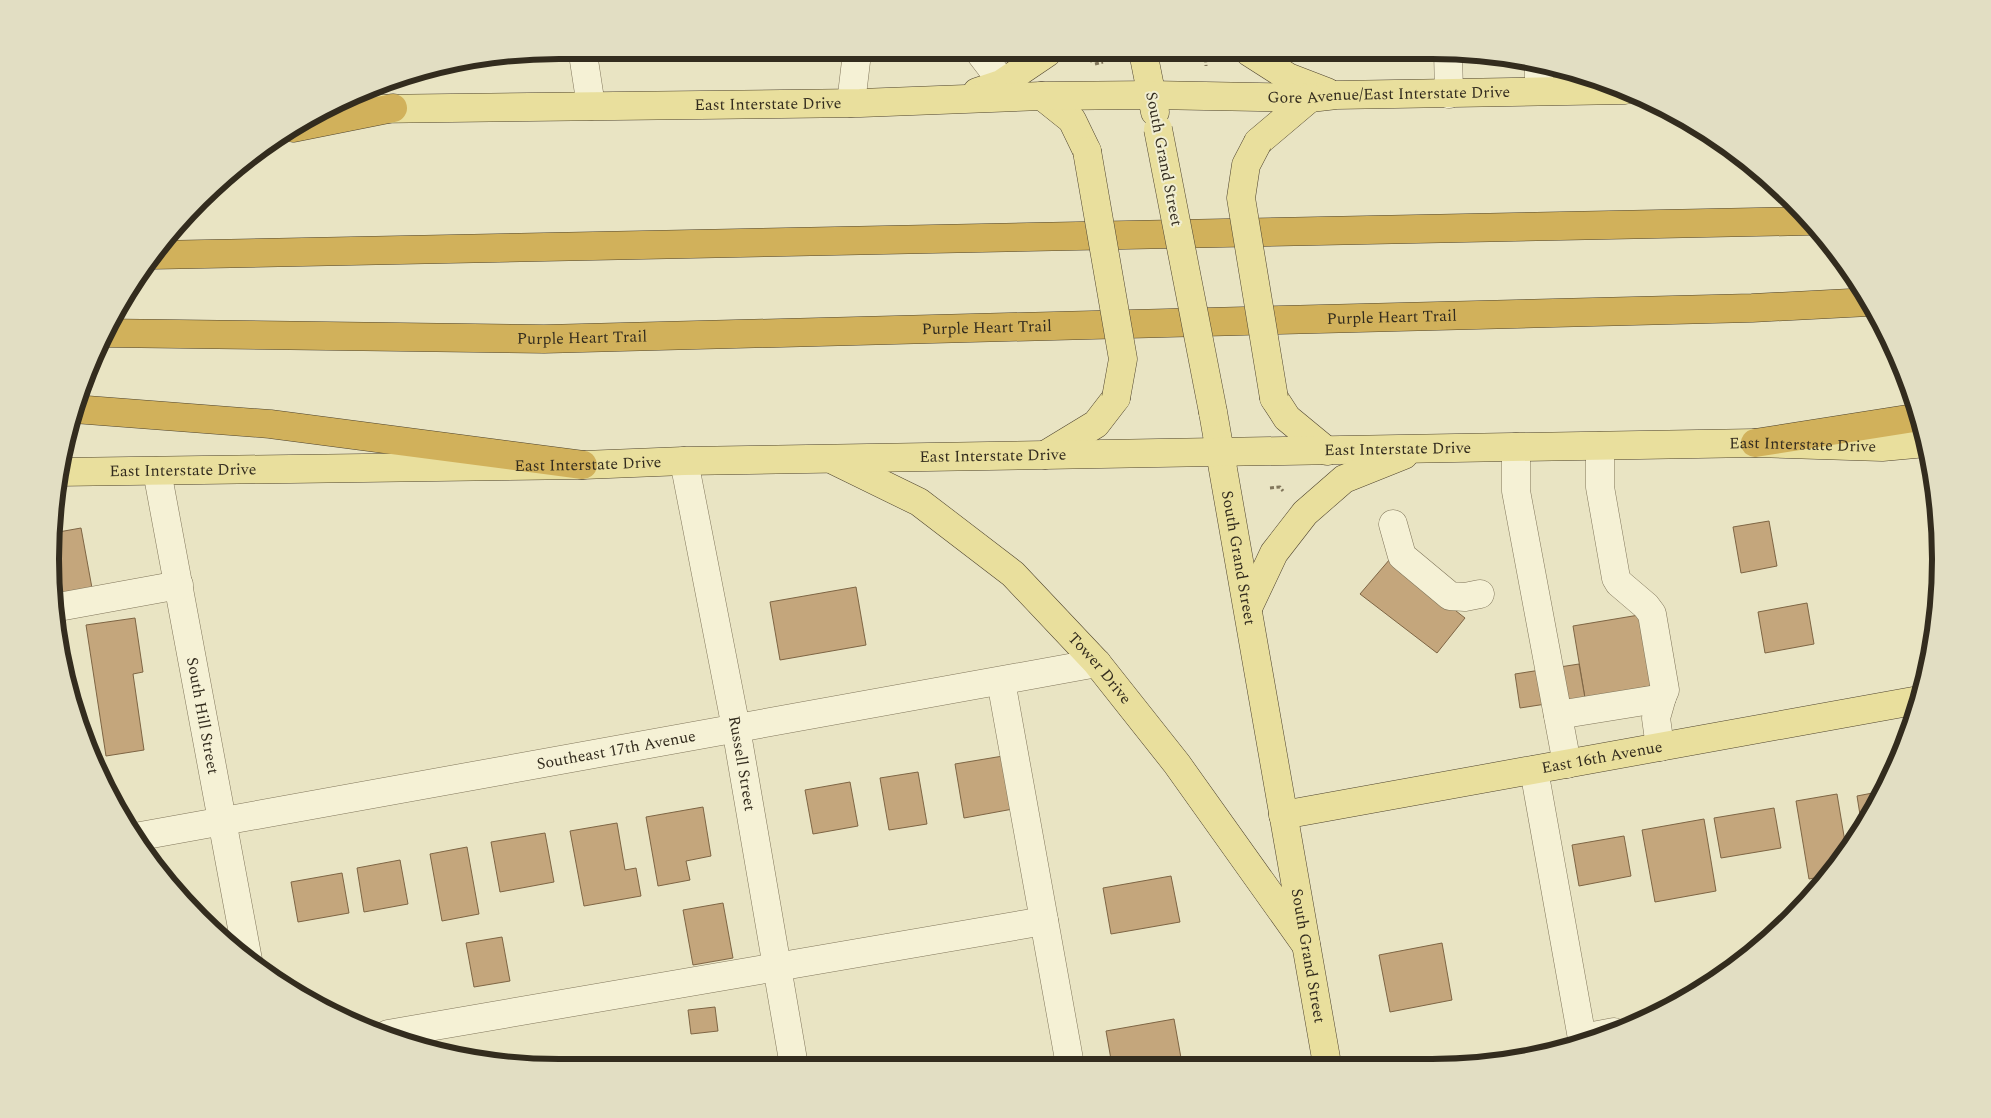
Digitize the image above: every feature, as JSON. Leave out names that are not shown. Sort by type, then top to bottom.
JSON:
[{"type":"highway","points":[[312,124],[393,108]]},
{"type":"highway","points":[[161,255],[1801,221]]},
{"type":"highway","name":"Purple Heart Trail","points":[[113,332],[544,339],[1752,308],[1861,302]]},
{"type":"highway","points":[[82,410],[270,424],[583,465]]},
{"type":"highway","points":[[1755,444],[1912,418]]},
{"type":"main road","points":[[953,100],[1003,83],[1037,59]]},
{"type":"main road","name":"South Grand Street","points":[[1144,59],[1213,412],[1326,1059]]},
{"type":"main road","points":[[1260,59],[1323,96],[1258,142],[1246,164],[1241,198],[1274,398],[1287,418],[1327,451]]},
{"type":"main road","name":"Gore Avenue/East Interstate Drive","points":[[1151,95],[1323,96],[1449,94],[1539,79],[1596,86]]},
{"type":"main road","name":"East Interstate Drive","points":[[341,109],[851,103],[1042,96],[1151,95]]},
{"type":"main road","points":[[1042,96],[1072,120],[1088,151],[1122,360],[1116,398],[1096,424],[1044,456]]},
{"type":"main road","name":"East Interstate Drive","points":[[66,472],[583,465],[684,461],[1516,447],[1755,444],[1882,447],[1919,444]]},
{"type":"main road","points":[[1248,608],[1274,553],[1305,513],[1344,479],[1422,449]]},
{"type":"main road","name":"Tower Drive","points":[[832,459],[919,502],[1013,574],[1097,663],[1177,764],[1306,945]]},
{"type":"main road","name":"East 16th Avenue","points":[[1283,815],[1911,701]]},
{"type":"street","points":[[584,59],[591,106]]},
{"type":"street","points":[[851,103],[856,59]]},
{"type":"street","points":[[985,59],[1003,83]]},
{"type":"street","points":[[1448,59],[1449,94]]},
{"type":"street","points":[[1600,446],[1600,487],[1616,578],[1652,614],[1665,690],[1656,718],[1660,747]]},
{"type":"street","points":[[1516,447],[1516,491],[1568,764]]},
{"type":"street","name":"Russell Street","points":[[684,461],[736,728],[793,1059]]},
{"type":"street","name":"South Hill Street","points":[[157,471],[246,949]]},
{"type":"street","points":[[1393,524],[1402,556],[1450,596],[1465,597],[1480,594]]},
{"type":"street","points":[[61,606],[179,585]]},
{"type":"street","name":"Southeast 17th Avenue","points":[[143,837],[1097,663]]},
{"type":"street","points":[[1001,681],[1069,1059]]},
{"type":"street","points":[[1558,715],[1662,697]]},
{"type":"street","points":[[1534,770],[1581,1036]]},
{"type":"street","points":[[397,1032],[1044,921]]},
{"type":"path","points":[[1088,59],[1094,63]]},
{"type":"path","points":[[1206,59],[1207,74]]},
{"type":"building","points":[[1769,521],[1777,566],[1741,573],[1733,527]]},
{"type":"building","points":[[81,528],[92,588],[60,594],[60,532]]},
{"type":"building","points":[[1390,559],[1465,618],[1437,653],[1360,594]]},
{"type":"building","points":[[856,587],[866,645],[780,660],[770,602]]},
{"type":"building","points":[[1807,603],[1814,644],[1765,653],[1758,612]]},
{"type":"building","points":[[1639,615],[1651,686],[1585,698],[1573,626]]},
{"type":"building","points":[[135,618],[143,672],[133,674],[144,750],[106,756],[86,625]]},
{"type":"building","points":[[1579,664],[1585,698],[1520,708],[1515,674]]},
{"type":"building","points":[[1003,756],[1013,809],[964,818],[955,764]]},
{"type":"building","points":[[918,772],[927,824],[889,830],[880,778]]},
{"type":"building","points":[[850,782],[858,826],[813,834],[805,790]]},
{"type":"building","points":[[1874,793],[1860,817],[1857,796]]},
{"type":"building","points":[[1837,794],[1845,841],[1818,877],[1809,879],[1796,801]]},
{"type":"building","points":[[703,807],[711,856],[686,861],[690,880],[658,886],[646,817]]},
{"type":"building","points":[[1774,808],[1781,848],[1721,858],[1714,818]]},
{"type":"building","points":[[1704,819],[1716,891],[1655,902],[1642,830]]},
{"type":"building","points":[[617,823],[625,870],[636,868],[641,896],[584,906],[570,831]]},
{"type":"building","points":[[545,833],[554,882],[500,892],[491,842]]},
{"type":"building","points":[[1624,836],[1631,876],[1579,886],[1572,845]]},
{"type":"building","points":[[467,847],[479,914],[442,921],[430,854]]},
{"type":"building","points":[[400,860],[408,904],[364,912],[357,868]]},
{"type":"building","points":[[342,873],[349,913],[298,922],[291,882]]},
{"type":"building","points":[[1171,876],[1180,922],[1111,934],[1103,888]]},
{"type":"building","points":[[723,903],[733,958],[693,965],[683,910]]},
{"type":"building","points":[[502,937],[510,981],[474,987],[466,943]]},
{"type":"building","points":[[1442,943],[1452,1000],[1390,1012],[1379,955]]},
{"type":"building","points":[[715,1007],[718,1031],[691,1034],[688,1010]]},
{"type":"building","points":[[1174,1019],[1181,1058],[1111,1059],[1106,1031]]}]
